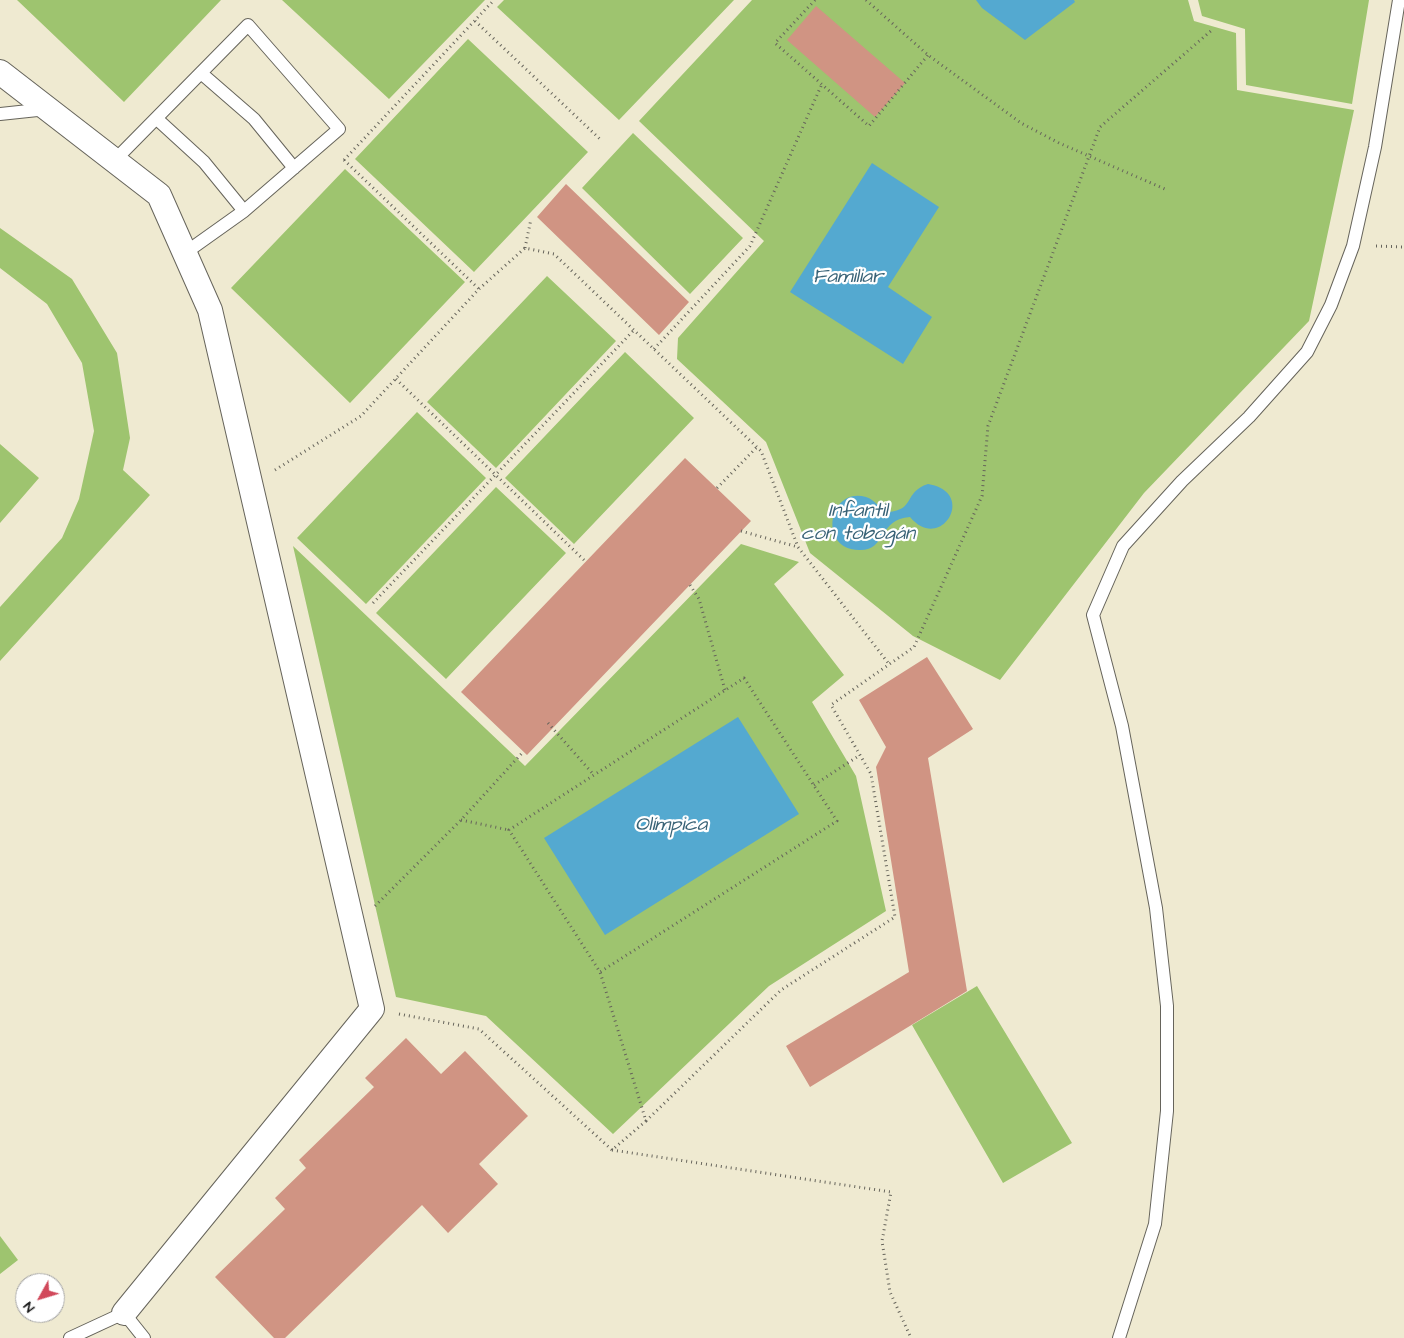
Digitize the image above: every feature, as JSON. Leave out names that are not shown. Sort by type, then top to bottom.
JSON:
[{"type":"street","points":[[0,72],[159,195],[210,310],[372,1009],[124,1313]]},
{"type":"lane","points":[[1119,1338],[1155,1224],[1166,1111],[1168,1006],[1156,908],[1122,726],[1093,615],[1122,546],[1182,480],[1249,417],[1307,352],[1331,305],[1353,246],[1375,147],[1398,0]]},
{"type":"lane","points":[[115,160],[248,25],[339,129],[244,211],[185,253]]},
{"type":"lane","points":[[201,73],[254,119],[294,168]]},
{"type":"lane","points":[[0,114],[48,109]]},
{"type":"lane","points":[[157,119],[204,162],[244,211]]},
{"type":"lane","points":[[70,1338],[124,1313],[144,1338]]},
{"type":"path","points":[[344,160],[494,0]]},
{"type":"path","points":[[815,0],[775,43],[821,86],[869,126],[928,55]]},
{"type":"path","points":[[866,0],[928,55],[1021,123],[1166,190]]},
{"type":"path","points":[[475,21],[601,140]]},
{"type":"path","points":[[612,1150],[646,1120],[781,990],[895,917],[871,774],[832,705],[914,647],[982,496],[988,426],[1100,127],[1212,30]]},
{"type":"path","points":[[654,349],[750,246],[821,86]]},
{"type":"path","points":[[324,142],[480,288]]},
{"type":"path","points":[[251,485],[361,416],[480,288],[525,248],[531,219]]},
{"type":"path","points":[[1353,246],[1404,247]]},
{"type":"path","points":[[525,248],[554,254],[761,451],[798,547],[889,664]]},
{"type":"path","points":[[373,603],[634,330]]},
{"type":"path","points":[[396,379],[586,562]]},
{"type":"path","points":[[717,488],[757,447]]},
{"type":"path","points":[[741,531],[798,547]]},
{"type":"path","points":[[690,585],[699,599],[724,690]]},
{"type":"path","points":[[461,820],[509,830],[744,678],[837,821],[600,972]]},
{"type":"path","points":[[548,723],[554,727],[594,775]]},
{"type":"path","points":[[354,928],[461,820],[523,752]]},
{"type":"path","points":[[814,785],[860,755]]},
{"type":"path","points":[[509,830],[600,972],[646,1120]]},
{"type":"path","points":[[372,1009],[479,1029],[612,1150],[891,1192],[882,1241],[890,1292],[911,1338]]},
{"type":"green space","points":[[17,0],[221,0],[124,102]]},
{"type":"green space","points":[[282,0],[485,0],[389,99]]},
{"type":"green space","points":[[504,0],[734,0],[619,120],[497,7]]},
{"type":"green space","points":[[752,0],[1188,0],[1194,21],[1236,33],[1237,90],[1354,110],[1309,321],[1144,493],[1000,680],[913,636],[810,553],[766,442],[677,359],[678,338],[764,241],[639,121]]},
{"type":"green space","points":[[1198,0],[1369,0],[1352,104],[1246,85],[1245,29],[1202,16]]},
{"type":"green space","points":[[468,39],[588,152],[474,272],[355,159]]},
{"type":"green space","points":[[633,133],[743,238],[690,294],[582,188]]},
{"type":"green space","points":[[345,169],[465,282],[350,403],[231,288]]},
{"type":"green space","points":[[0,228],[72,279],[117,353],[130,438],[123,470],[150,495],[0,661],[0,607],[62,538],[79,499],[94,431],[82,363],[47,304],[0,268]]},
{"type":"green space","points":[[547,276],[616,341],[496,468],[427,402]]},
{"type":"green space","points":[[625,352],[694,418],[574,544],[505,478]]},
{"type":"green space","points":[[417,412],[486,478],[366,604],[297,538]]},
{"type":"green space","points":[[0,444],[39,478],[0,523]]},
{"type":"green space","points":[[496,487],[566,553],[446,679],[376,613]]},
{"type":"green space","points":[[741,544],[799,562],[774,584],[844,675],[812,702],[856,776],[886,911],[769,986],[613,1134],[486,1016],[396,997],[293,546],[525,766]]},
{"type":"green space","points":[[977,986],[1072,1143],[1003,1183],[912,1025]]},
{"type":"green space","points":[[0,1236],[18,1260],[0,1274]]},
{"type":"water","points":[[976,0],[1074,0],[1075,2],[1025,40],[982,8]]},
{"type":"water","name":"Familiar","points":[[872,163],[939,207],[888,287],[932,317],[903,364],[790,292]]},
{"type":"water","name":"Infantil con tobogán","points":[[928,484],[943,489],[951,498],[952,508],[949,517],[943,525],[933,529],[922,527],[910,517],[900,519],[892,523],[879,541],[868,549],[859,550],[846,547],[837,540],[833,530],[833,519],[836,509],[843,500],[853,496],[866,497],[888,512],[897,511],[903,508],[915,491]]},
{"type":"water","name":"Olímpica","points":[[738,717],[799,814],[605,935],[544,838]]},
{"type":"building","points":[[816,6],[905,83],[875,117],[787,40]]},
{"type":"building","points":[[566,184],[689,302],[659,335],[537,217]]},
{"type":"building","points":[[685,458],[751,521],[527,755],[461,692]]},
{"type":"building","points":[[927,657],[973,729],[928,758],[967,991],[810,1087],[786,1046],[909,972],[876,767],[886,747],[859,700]]},
{"type":"building","points":[[406,1038],[441,1074],[465,1051],[528,1116],[479,1164],[498,1184],[448,1233],[422,1205],[285,1338],[274,1338],[215,1277],[285,1209],[275,1198],[306,1168],[299,1160],[374,1087],[365,1078]]}]
